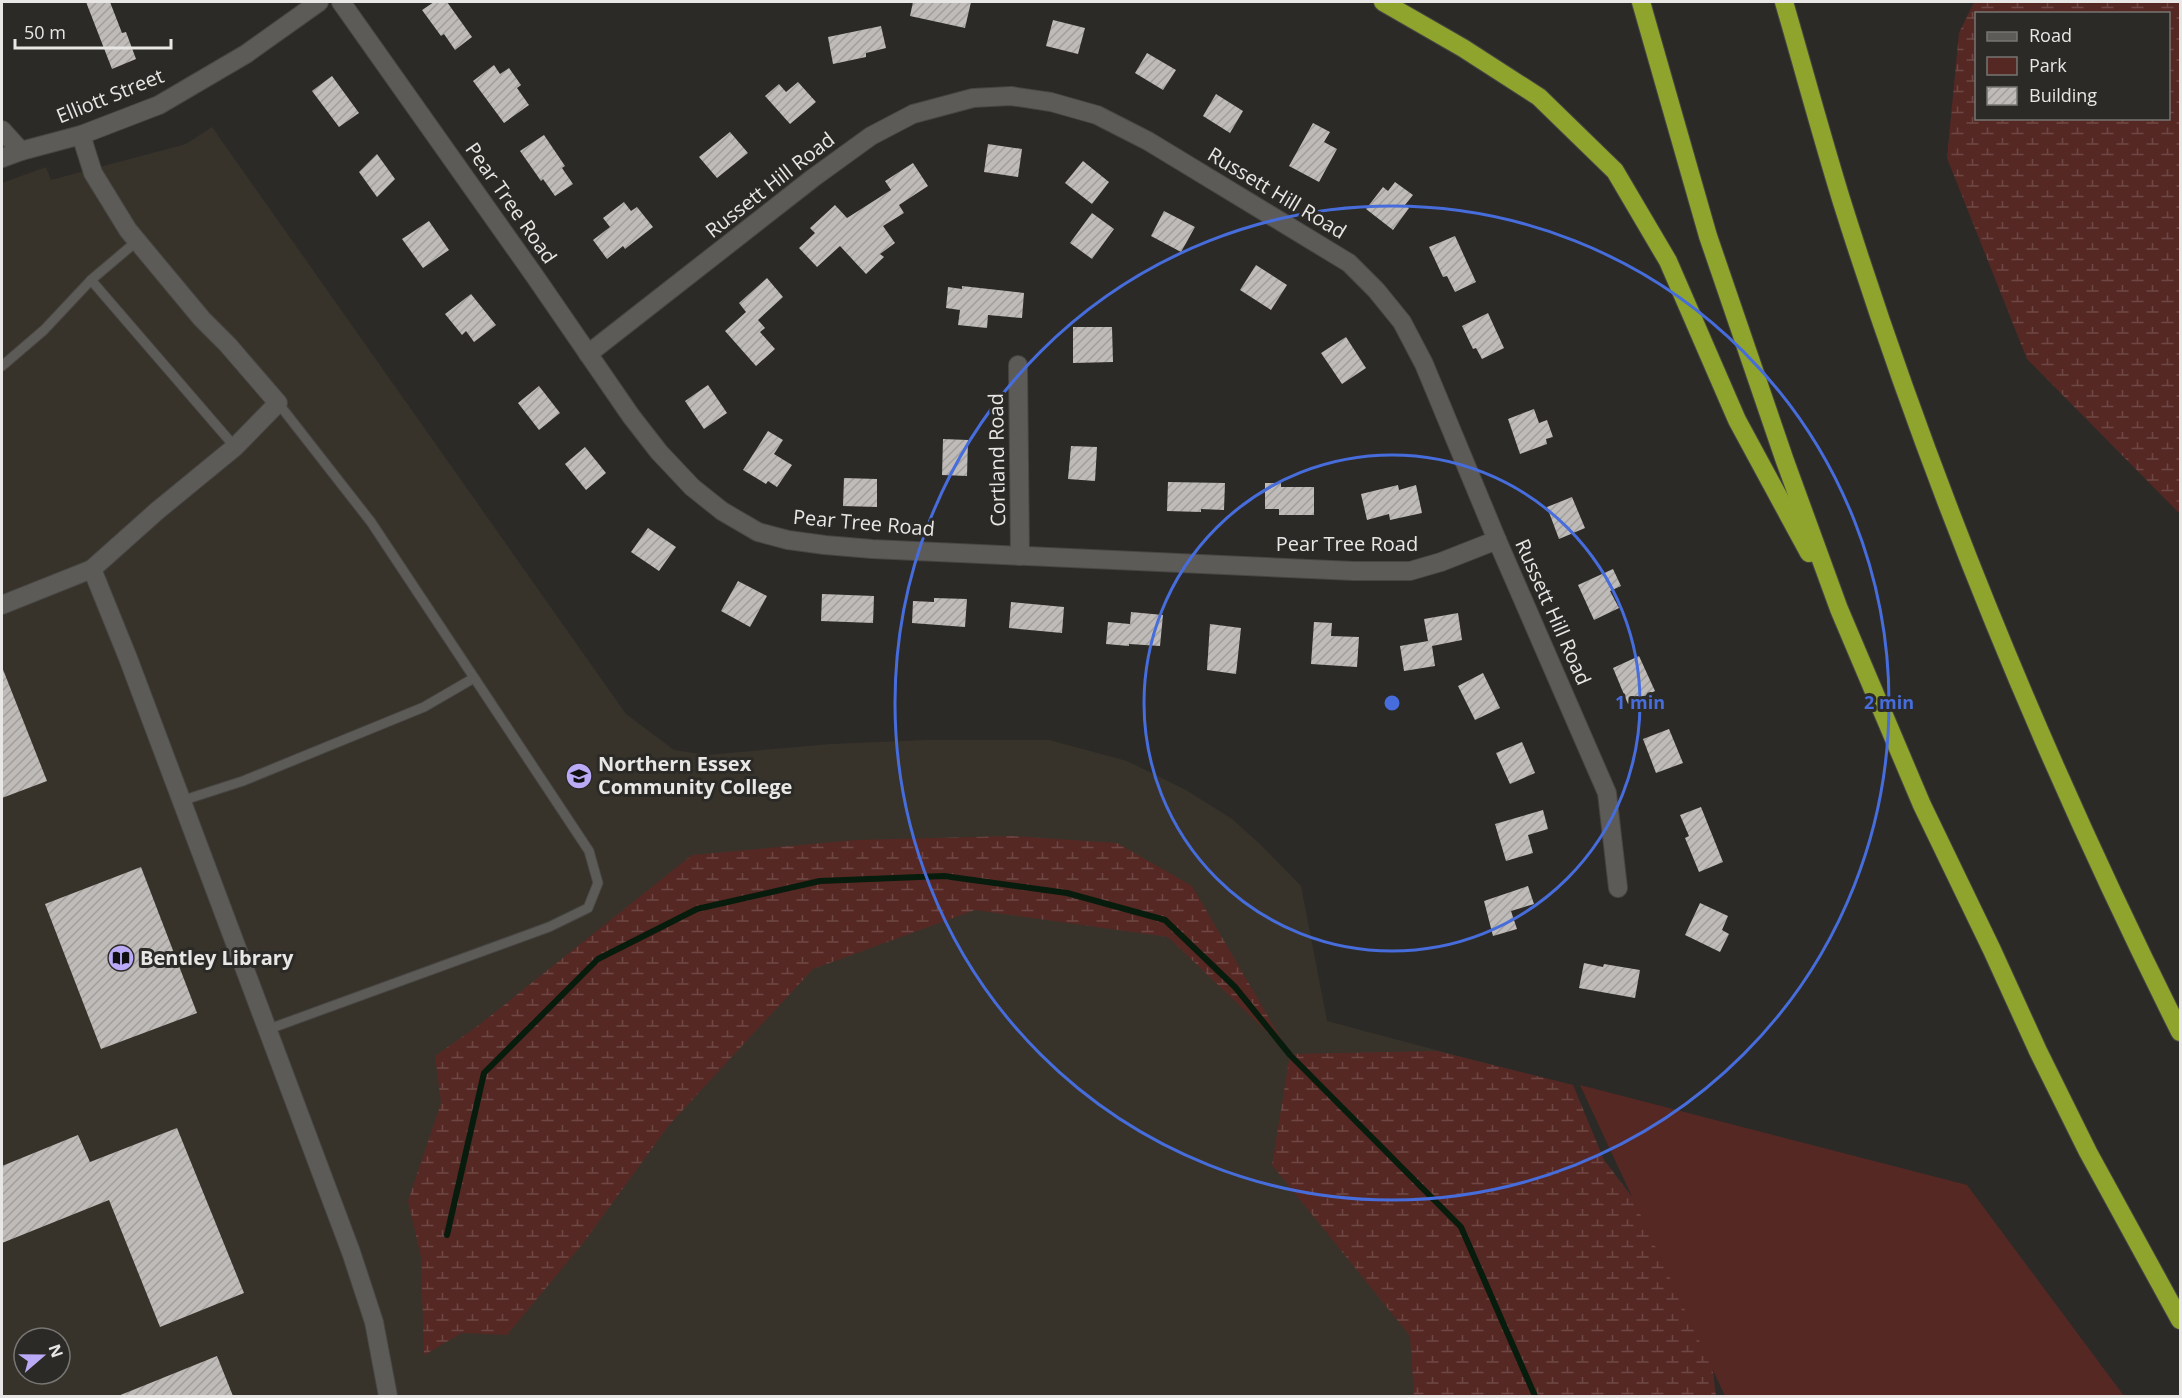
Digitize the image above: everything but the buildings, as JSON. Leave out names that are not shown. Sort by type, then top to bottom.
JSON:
[{"type":"highway","points":[[1383,2],[1462,48],[1539,97],[1615,171],[1668,261],[1737,420],[1839,609]]},
{"type":"highway","points":[[1641,2],[1708,236],[1785,461],[1839,609],[1922,804],[2038,1051],[2088,1152],[2181,1320]]},
{"type":"highway","points":[[1784,2],[1841,199],[1915,415],[1978,581],[2044,742],[2135,941],[2181,1032]]},
{"type":"street","name":"Elliott Street","points":[[2,158],[81,135],[159,105],[246,54],[319,2]]},
{"type":"street","name":"Pear Tree Road","points":[[341,2],[631,416],[659,452],[692,487],[722,512],[758,532],[788,540],[849,547],[1354,571],[1410,571],[1441,562],[1497,540]]},
{"type":"street","name":"Russett Hill Road","points":[[588,354],[813,178],[871,136],[913,114],[973,98],[1011,96],[1051,102],[1097,115],[1148,141],[1349,263],[1376,290],[1402,322],[1424,364],[1606,793],[1617,888]]},
{"type":"street","points":[[2,130],[21,151]]},
{"type":"street","points":[[2,605],[92,569],[157,511],[235,447],[278,404],[228,345],[202,319],[128,230],[93,173],[81,135]]},
{"type":"street","name":"Cortland Road","points":[[1018,364],[1020,556]]},
{"type":"street","points":[[92,569],[268,1029],[361,1280],[374,1322],[388,1396]]},
{"type":"lane","points":[[2,366],[44,330],[91,280],[137,241]]},
{"type":"lane","points":[[91,280],[235,447]]},
{"type":"lane","points":[[268,1029],[549,927],[588,908],[598,883],[589,851],[371,522],[278,404]]},
{"type":"lane","points":[[181,801],[243,781],[424,707],[474,678]]},
{"type":"shaded area","name":"Northern Essex Community College","points":[[212,127],[626,714],[674,750],[707,755],[831,744],[927,740],[1049,740],[1127,761],[1186,790],[1232,819],[1301,886],[1327,1021],[1541,1078],[1685,1396],[2,1396],[2,183],[46,167],[51,180],[186,144]]},
{"type":"green space","points":[[1974,2],[2180,2],[2180,514],[2027,359],[1947,158],[1959,33]]},
{"type":"green space","points":[[1012,836],[1117,843],[1192,886],[1290,1054],[1168,937],[975,910],[813,969],[669,1125],[584,1242],[507,1335],[462,1333],[424,1355],[421,1257],[408,1201],[441,1103],[435,1056],[479,1025],[692,855],[856,840]]},
{"type":"green space","points":[[1437,1051],[1573,1085],[1604,1160],[1703,1290],[1716,1396],[1414,1396],[1410,1336],[1272,1165],[1290,1054]]},
{"type":"green space","points":[[1580,1085],[1967,1185],[2124,1396],[1725,1396]]},
{"type":"waterway","points":[[447,1235],[484,1073],[598,959],[697,909],[820,881],[944,876],[1067,893],[1165,920],[1235,987],[1290,1055],[1461,1227],[1535,1396]]},
{"type":"place","name":"Northern Essex Community College","points":[[579,776]]},
{"type":"place","name":"Bentley Library","points":[[121,958]]}]
